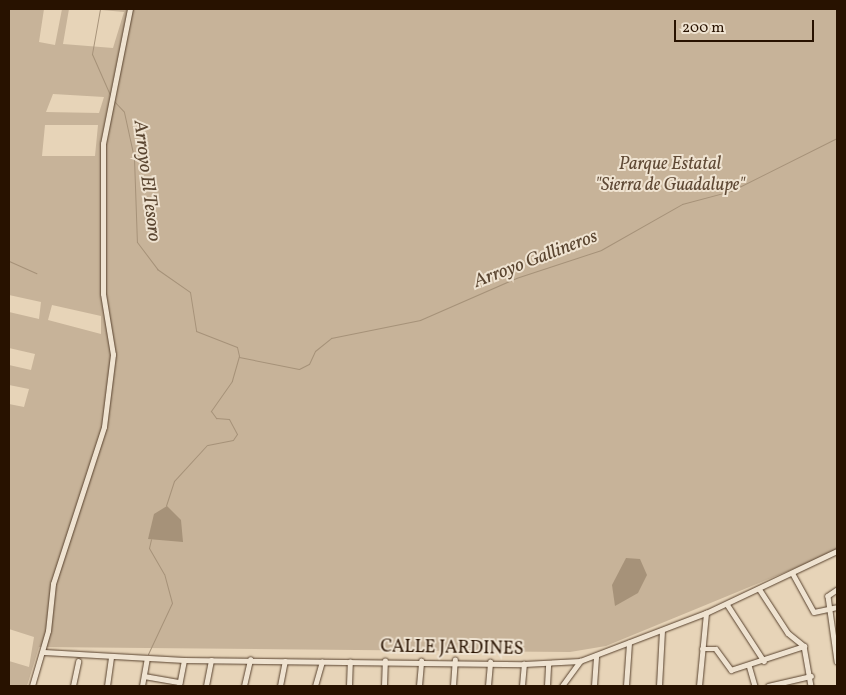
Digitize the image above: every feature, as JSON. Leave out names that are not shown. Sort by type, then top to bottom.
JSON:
[{"type":"street","points":[[32,686],[44,652],[53,584],[104,428],[113,355],[103,294],[103,144],[130,9]]},
{"type":"street","name":"CALLE JARDINES","points":[[44,652],[111,658],[184,660],[322,662],[455,660],[524,664],[580,661],[662,631],[760,590],[837,551]]},
{"type":"street","points":[[793,574],[814,612],[837,607]]},
{"type":"street","points":[[760,590],[788,633],[804,646],[811,676],[811,686]]},
{"type":"street","points":[[837,590],[828,594],[832,608],[837,660]]},
{"type":"street","points":[[727,604],[764,662]]},
{"type":"street","points":[[698,686],[706,613]]},
{"type":"street","points":[[659,686],[662,631]]},
{"type":"street","points":[[626,686],[629,643]]},
{"type":"street","points":[[702,649],[716,649],[728,669],[764,662],[804,646]]},
{"type":"street","points":[[594,686],[596,656]]},
{"type":"street","points":[[107,686],[111,658]]},
{"type":"street","points":[[142,686],[147,659]]},
{"type":"street","points":[[144,676],[179,684],[184,660]]},
{"type":"street","points":[[206,686],[212,660]]},
{"type":"street","points":[[244,686],[250,660]]},
{"type":"street","points":[[453,686],[455,660]]},
{"type":"street","points":[[280,686],[285,661]]},
{"type":"street","points":[[384,686],[385,661]]},
{"type":"street","points":[[419,686],[421,661]]},
{"type":"street","points":[[562,686],[580,661]]},
{"type":"street","points":[[73,686],[78,662]]},
{"type":"street","points":[[314,686],[322,662]]},
{"type":"street","points":[[349,686],[350,662]]},
{"type":"street","points":[[488,686],[490,662]]},
{"type":"street","points":[[522,686],[524,664]]},
{"type":"street","points":[[547,686],[548,664]]},
{"type":"street","points":[[749,665],[755,686]]},
{"type":"street","points":[[768,686],[811,676]]},
{"type":"green space","name":"Parque Estatal \"Sierra de Guadalupe\"","points":[[9,9],[44,9],[39,42],[55,45],[62,9],[69,9],[63,44],[113,48],[124,12],[91,9],[837,9],[837,551],[606,646],[570,652],[39,647],[27,686],[9,686],[9,661],[29,667],[34,637],[9,629],[9,404],[24,407],[29,389],[9,385],[9,365],[31,370],[35,354],[9,348],[9,312],[39,319],[41,302],[9,295]],"holes":[[[53,94],[104,97],[99,113],[46,112]],[[45,125],[98,125],[95,156],[42,156]],[[52,305],[101,316],[101,334],[48,320]]]},
{"type":"shaded area","points":[[167,506],[181,520],[183,542],[148,539],[154,514]]},
{"type":"shaded area","points":[[626,558],[640,559],[647,575],[638,593],[615,606],[612,585]]},
{"type":"waterway","points":[[100,9],[92,54],[111,97]]},
{"type":"waterway","name":"Arroyo El Tesoro","points":[[113,100],[124,112],[134,158],[137,242],[157,269],[190,292],[196,331],[237,347],[239,356],[232,381],[211,411],[216,418],[229,419],[237,434],[233,440],[207,445],[174,481],[166,506]]},
{"type":"waterway","name":"Arroyo Gallineros","points":[[239,357],[299,369],[309,364],[315,351],[331,338],[420,320],[516,278],[601,250],[682,204],[731,191],[837,138]]},
{"type":"waterway","points":[[9,261],[36,273]]},
{"type":"waterway","name":"Arroyo El Tesoro","points":[[148,654],[172,603],[164,574],[149,548],[151,539]]}]
